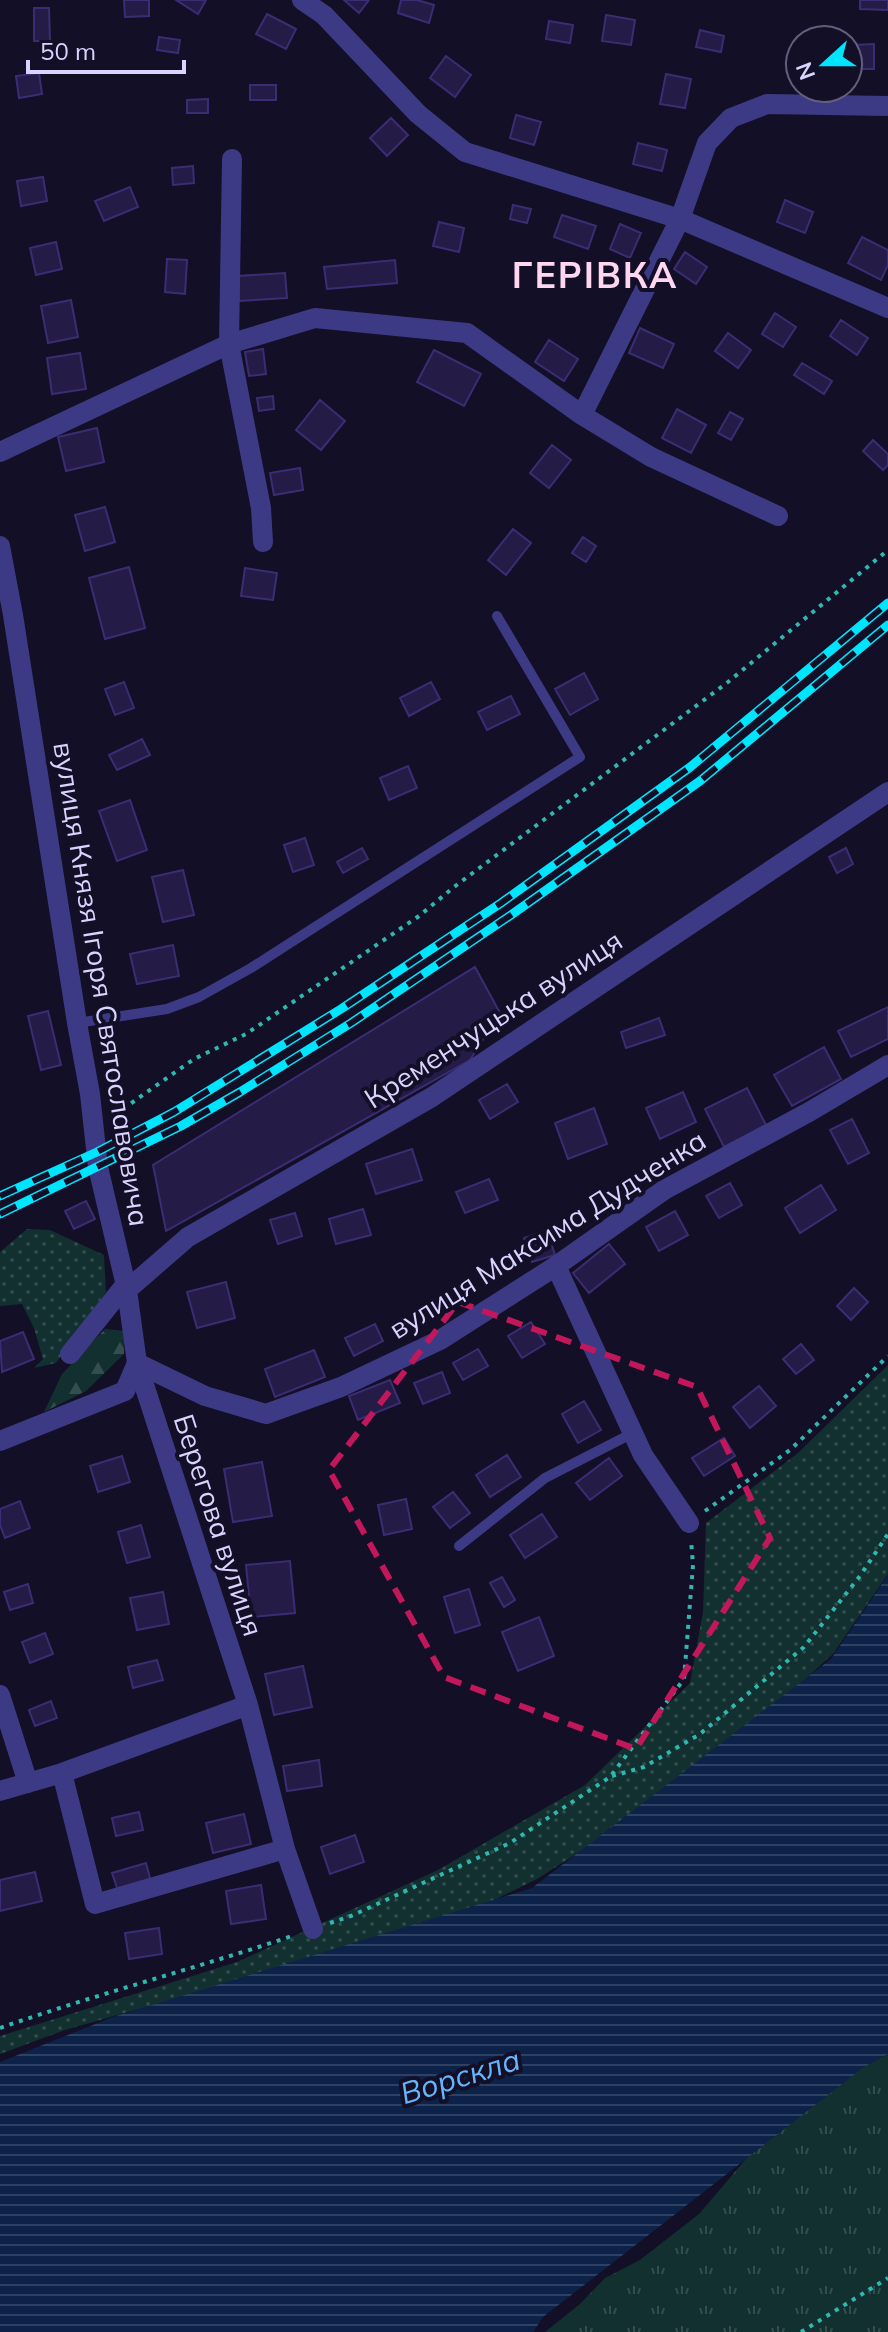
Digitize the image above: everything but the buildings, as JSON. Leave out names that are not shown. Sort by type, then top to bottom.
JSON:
[{"type":"street","points":[[302,0],[324,15],[418,114],[465,152],[680,219],[888,308]]},
{"type":"street","points":[[582,415],[680,219],[707,143],[731,118],[767,104],[888,106]]},
{"type":"street","points":[[232,159],[229,344],[261,508],[263,542]]},
{"type":"street","points":[[0,452],[229,344],[315,318],[467,333],[582,415],[651,457],[778,516]]},
{"type":"street","name":"вулиця Князя Ігоря Святославовича","points":[[0,546],[7,617],[90,1094],[98,1167],[126,1287],[137,1363]]},
{"type":"street","name":"Кременчуцька вулиця","points":[[70,1354],[126,1287],[188,1237],[432,1097],[888,792]]},
{"type":"street","name":"вулиця Максима Дудченка","points":[[137,1363],[205,1396],[266,1414],[341,1387],[440,1340],[556,1266],[664,1190],[809,1112],[888,1065]]},
{"type":"street","points":[[556,1266],[643,1455],[689,1523]]},
{"type":"street","points":[[0,1441],[125,1391],[137,1363]]},
{"type":"street","name":"Берегова вулиця","points":[[137,1363],[248,1705],[285,1849],[313,1929]]},
{"type":"street","points":[[0,1695],[28,1783]]},
{"type":"street","points":[[0,1791],[62,1773],[248,1705]]},
{"type":"street","points":[[62,1773],[95,1904],[285,1849]]},
{"type":"lane","points":[[77,1023],[167,1009],[199,997],[251,968],[580,757],[497,616]]},
{"type":"lane","points":[[459,1546],[545,1478],[633,1433]]},
{"type":"path","points":[[123,1109],[194,1059],[246,1034],[419,916],[728,682],[888,550]]},
{"type":"path","points":[[610,1777],[684,1679],[693,1565],[689,1523],[790,1450],[888,1356]]},
{"type":"path","points":[[0,2028],[351,1916],[510,1843],[610,1777],[644,1767],[700,1734],[804,1647],[860,1576],[888,1534]]},
{"type":"path","points":[[801,2332],[888,2278]]},
{"type":"highlighted area","points":[[458,1302],[697,1387],[770,1538],[636,1749],[444,1677],[329,1470]]},
{"type":"green space","points":[[27,1229],[50,1230],[104,1255],[106,1292],[56,1363],[34,1368],[43,1359],[34,1328],[22,1304],[0,1306],[0,1252]]},
{"type":"green space","points":[[105,1329],[125,1331],[124,1354],[86,1391],[44,1412],[62,1374]]},
{"type":"green space","points":[[888,1365],[888,1574],[833,1654],[695,1778],[537,1879],[457,1918],[65,2030],[0,2054],[0,2036],[237,1962],[438,1870],[585,1785],[690,1683],[703,1612],[706,1523],[798,1453]]},
{"type":"green space","points":[[888,2054],[888,2332],[545,2332],[580,2304],[605,2278],[640,2260],[699,2214],[797,2099]]},
{"type":"water","name":"Ворскла","points":[[888,1575],[888,2054],[864,2067],[543,2317],[533,2332],[0,2332],[0,2062],[113,2017],[532,1888],[831,1659]]},
{"type":"railway","points":[[0,1196],[97,1152],[174,1112],[341,1009],[501,903],[689,768],[888,603]]},
{"type":"railway","points":[[0,1214],[181,1126],[351,1023],[511,915],[700,781],[888,625]]},
{"type":"district","name":"ГЕРІВКА","points":[[595,274]]}]
